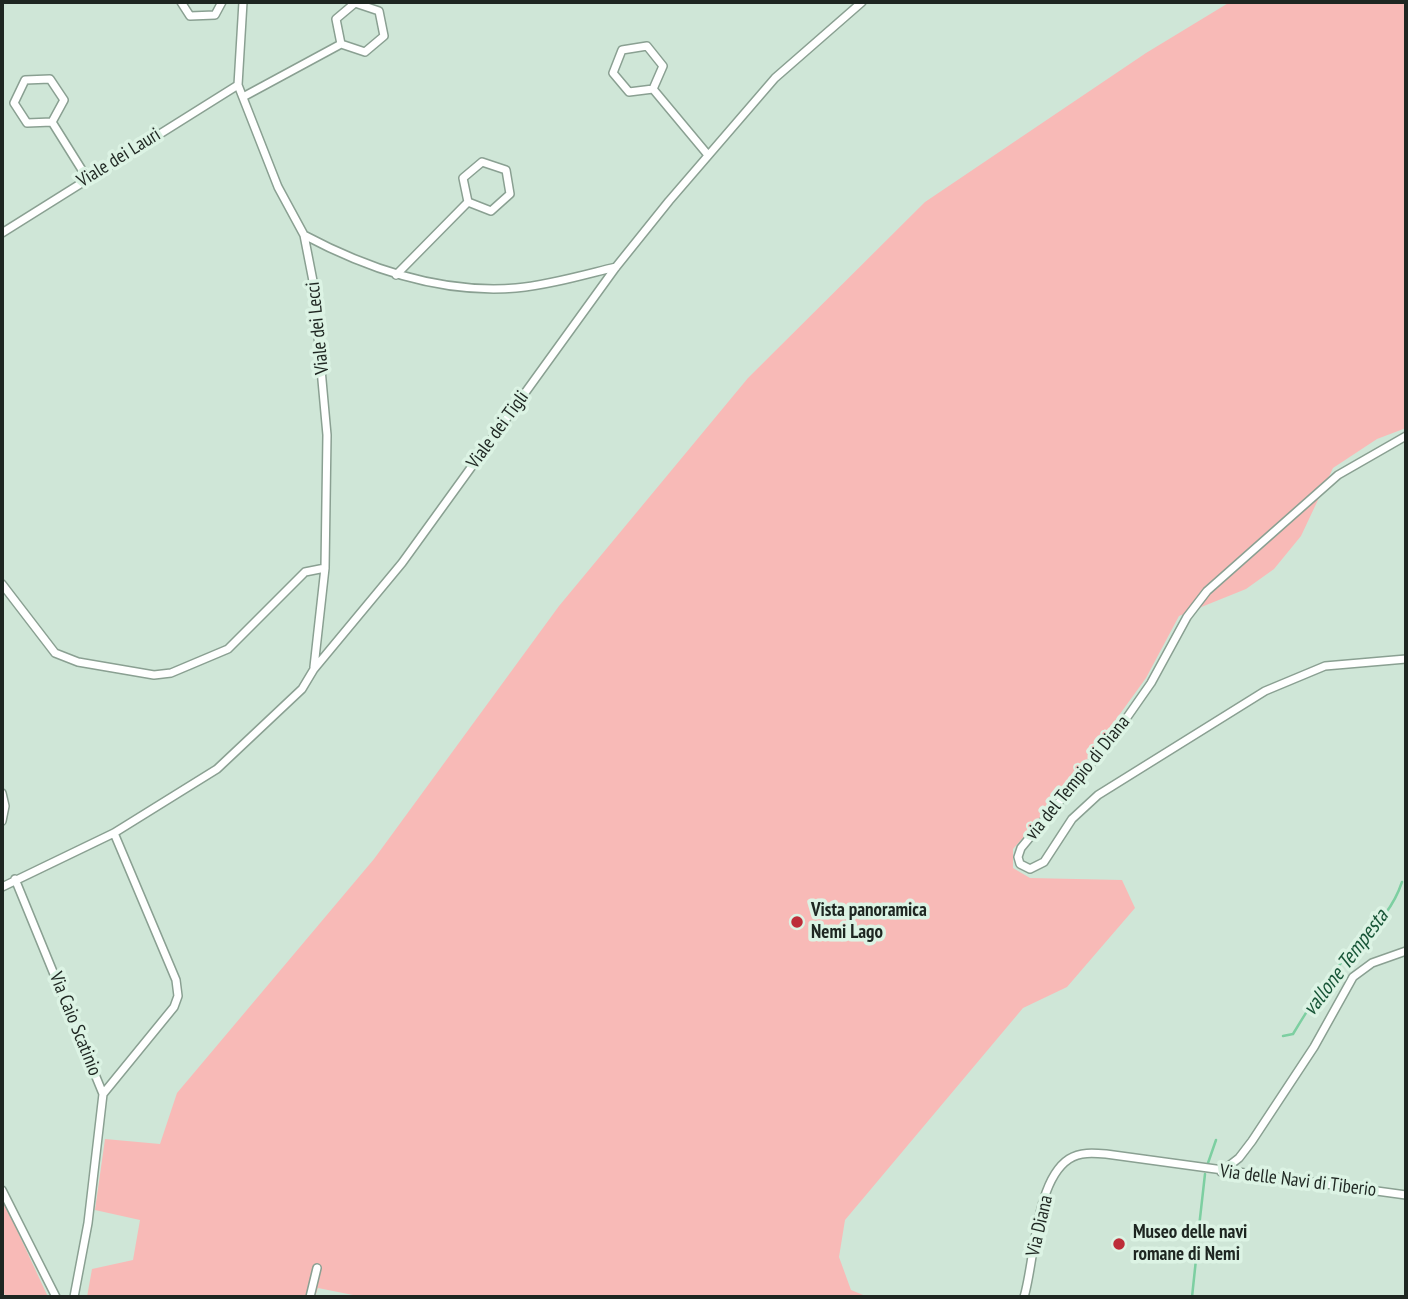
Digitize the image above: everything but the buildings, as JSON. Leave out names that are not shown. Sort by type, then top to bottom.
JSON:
[{"type":"street","points":[[181,2],[190,16],[215,15],[222,2]]},
{"type":"street","name":"Viale dei Lecci","points":[[243,2],[238,85],[278,187],[304,235],[313,281],[326,411],[325,568],[314,669]]},
{"type":"street","points":[[847,2],[853,9]]},
{"type":"street","name":"Viale dei Tigli","points":[[2,887],[114,833],[217,769],[302,690],[314,669],[401,563],[616,267],[775,78],[862,2]]},
{"type":"street","points":[[243,97],[341,44],[365,52],[384,36],[379,11],[355,3],[337,19],[341,44]]},
{"type":"street","points":[[647,46],[663,66],[653,89],[629,92],[613,73],[622,50],[647,46]]},
{"type":"street","points":[[50,79],[57,89],[64,100],[52,122],[27,123],[14,103],[25,80],[50,79]]},
{"type":"street","name":"Viale dei Lauri","points":[[2,233],[238,85]]},
{"type":"street","points":[[653,89],[708,155]]},
{"type":"street","points":[[52,122],[87,178]]},
{"type":"street","points":[[482,162],[506,170],[510,194],[491,211],[468,202],[463,178],[482,162]]},
{"type":"street","points":[[396,275],[468,202]]},
{"type":"street","points":[[304,235],[396,275],[425,282],[506,289],[538,285],[616,267]]},
{"type":"street","name":"via del Tempio di Diana","points":[[1406,436],[1338,475],[1207,591],[1187,617],[1151,682],[1115,736],[1021,848],[1018,857],[1020,864],[1030,869],[1040,866],[1072,819],[1102,792],[1271,687],[1325,666],[1406,659]]},
{"type":"street","points":[[2,584],[55,653],[78,662],[154,675],[180,669],[228,649],[305,572],[325,568]]},
{"type":"street","points":[[2,793],[5,806],[2,821]]},
{"type":"street","points":[[103,1094],[172,1010],[178,992],[176,980],[114,833]]},
{"type":"street","name":"Via Caio Scatinio","points":[[15,880],[103,1094],[88,1223],[74,1297]]},
{"type":"street","points":[[1221,1172],[1239,1158],[1252,1141],[1314,1047],[1350,981],[1372,963],[1406,951]]},
{"type":"street","name":"Via Diana","points":[[1024,1297],[1041,1211],[1054,1177],[1068,1160],[1080,1154],[1097,1153],[1191,1168]]},
{"type":"street","name":"Via delle Navi di Tiberio","points":[[1191,1168],[1406,1195]]},
{"type":"street","points":[[2,1190],[56,1297]]},
{"type":"street","points":[[310,1297],[317,1268]]},
{"type":"shaded area","points":[[1230,2],[1406,2],[1406,428],[1377,439],[1333,468],[1301,536],[1274,569],[1246,589],[1179,616],[1146,678],[1062,794],[1013,849],[1013,868],[1030,878],[1122,880],[1135,908],[1067,987],[1023,1008],[845,1220],[839,1257],[851,1290],[868,1297],[363,1297],[318,1288],[315,1297],[87,1297],[92,1269],[133,1260],[140,1220],[95,1210],[105,1139],[160,1144],[177,1093],[374,859],[559,606],[748,378],[925,202],[1146,53]]},
{"type":"shaded area","points":[[2,1198],[48,1297],[7,1297],[2,1291]]},
{"type":"waterway","name":"vallone Tempesta","points":[[1283,1036],[1293,1034],[1334,971],[1391,906],[1402,882]]},
{"type":"waterway","name":"vallone Tempesta","points":[[1208,1163],[1216,1140]]},
{"type":"waterway","name":"vallone Tempesta","points":[[1198,1236],[1205,1174]]},
{"type":"waterway","name":"vallone Tempesta","points":[[1192,1297],[1197,1250]]},
{"type":"place","name":"Vista panoramica Nemi Lago","points":[[797,922]]},
{"type":"place","name":"Museo delle navi romane di Nemi","points":[[1119,1244]]}]
